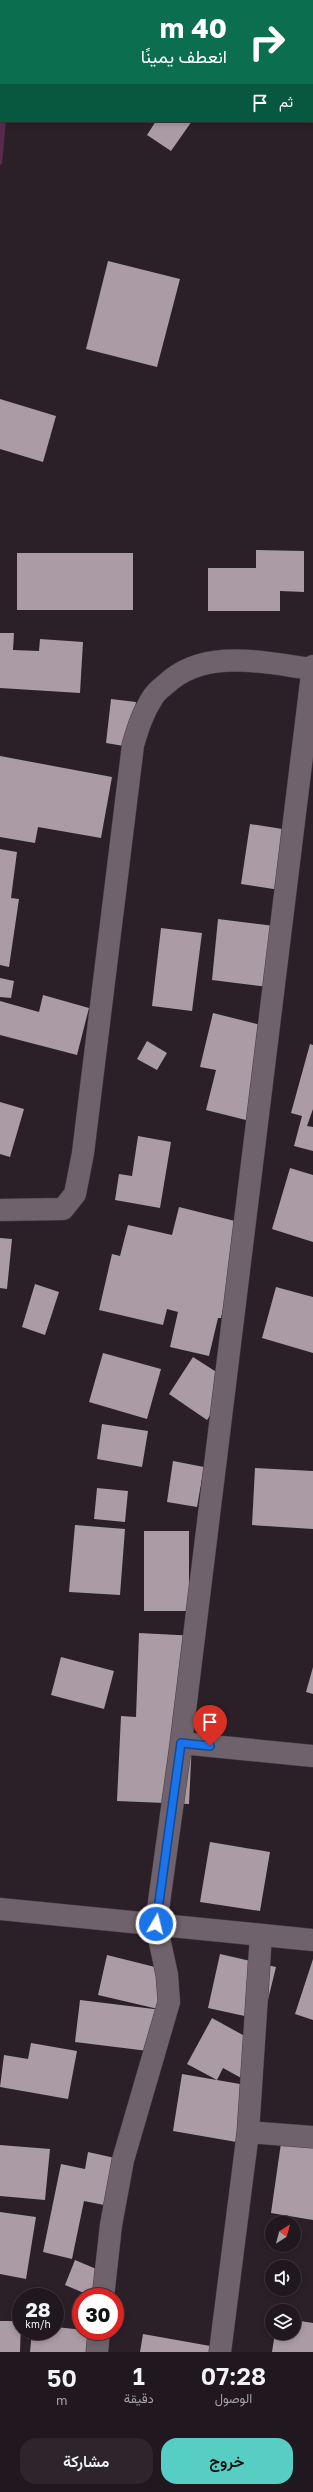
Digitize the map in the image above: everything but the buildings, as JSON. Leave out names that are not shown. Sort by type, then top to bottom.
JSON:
[{"type":"street","points":[[0,1210],[63,1209],[75,1194],[83,1153],[133,745],[142,717],[154,695],[170,680],[187,670],[223,660],[240,660],[313,668],[181,1743],[156,1924],[168,1975],[169,2002],[123,2160],[110,2226],[104,2288]]},
{"type":"street","points":[[181,1743],[313,1756]]},
{"type":"street","points":[[0,1909],[313,1940]]},
{"type":"street","points":[[220,2352],[248,2132],[260,1935]]},
{"type":"street","points":[[248,2132],[313,2137]]},
{"type":"street","points":[[97,2352],[98,2340]]},
{"type":"shaded area","points":[[0,122],[6,122],[2,164],[0,165]]},
{"type":"route","points":[[156,1924],[181,1743],[210,1746]]}]
